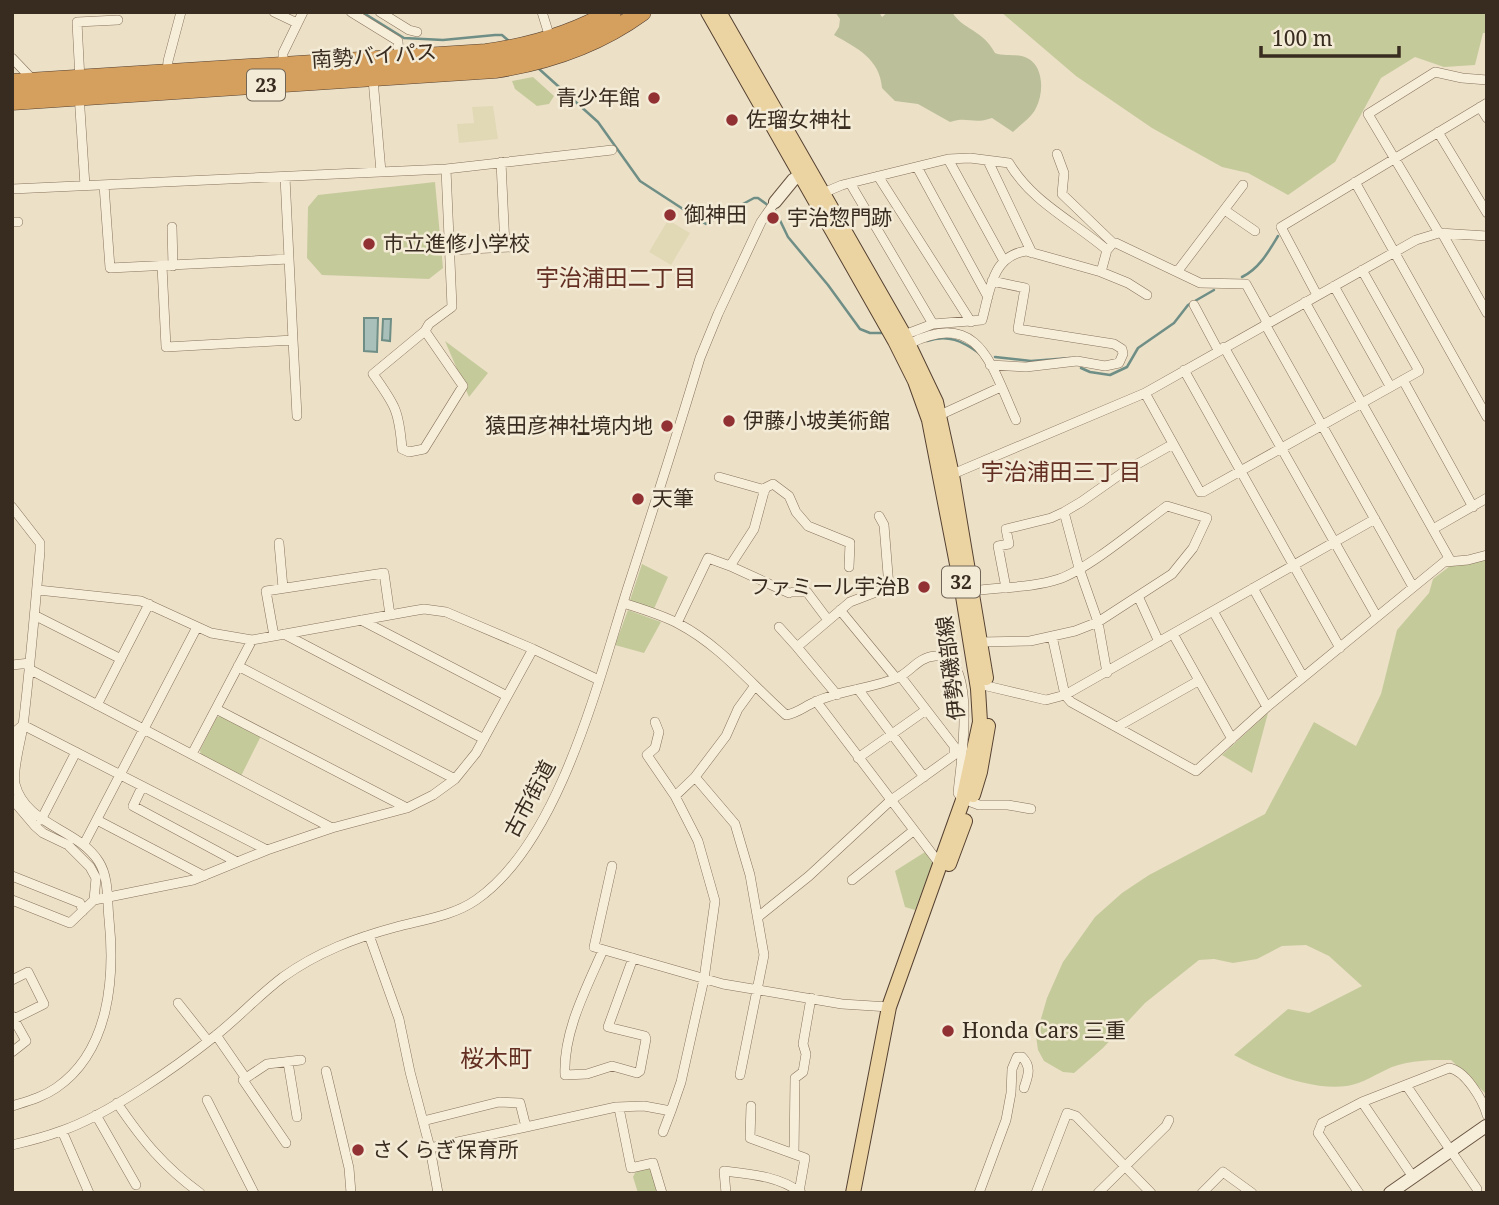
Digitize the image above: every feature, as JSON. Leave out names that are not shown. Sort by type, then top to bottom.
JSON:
[{"type":"highway","name":"南勢バイパス","points":[[12,83],[505,51],[526,46],[550,52],[612,12]]},
{"type":"highway","name":"南勢バイパス","points":[[13,101],[488,70],[520,65],[550,52],[605,35],[642,12]]},
{"type":"main road","name":"伊勢磯部線","points":[[708,12],[805,171],[823,193],[906,339],[940,415],[978,689],[980,722],[967,801],[939,863],[889,1007],[853,1193]]},
{"type":"main road","name":"伊勢磯部線","points":[[719,12],[915,381],[947,477],[973,591],[987,686],[988,725],[985,747],[898,1009],[863,1193]]},
{"type":"street","points":[[167,73],[181,12]]},
{"type":"street","points":[[274,12],[297,23]]},
{"type":"street","points":[[283,66],[283,53],[303,12]]},
{"type":"street","points":[[351,12],[398,41],[399,58]]},
{"type":"street","points":[[380,12],[417,32]]},
{"type":"street","points":[[542,12],[550,52]]},
{"type":"street","points":[[85,186],[77,22],[118,20]]},
{"type":"street","points":[[12,58],[34,81]]},
{"type":"street","points":[[1487,80],[1435,72],[1368,114],[1487,313]]},
{"type":"street","points":[[373,79],[381,172]]},
{"type":"street","points":[[1317,295],[1281,227],[1483,105],[1487,118]]},
{"type":"street","points":[[1438,132],[1487,213]]},
{"type":"street","points":[[12,189],[446,169],[612,150]]},
{"type":"street","points":[[1057,154],[1064,173],[1062,194],[1110,247]]},
{"type":"street","points":[[823,193],[850,183],[948,159],[1009,163],[1029,191],[1110,247]]},
{"type":"street","points":[[948,159],[1004,261]]},
{"type":"street","points":[[988,161],[1032,253]]},
{"type":"street","points":[[451,250],[508,247],[501,162]]},
{"type":"street","points":[[916,167],[988,298]]},
{"type":"street","points":[[425,331],[463,386],[424,449],[409,452],[402,449],[400,418],[396,408],[373,374],[452,307],[446,169]]},
{"type":"street","points":[[775,202],[805,171]]},
{"type":"street","points":[[878,176],[971,322]]},
{"type":"street","points":[[285,177],[297,416]]},
{"type":"street","points":[[1355,182],[1487,417]]},
{"type":"street","points":[[850,183],[933,324]]},
{"type":"street","points":[[104,185],[110,268],[289,259]]},
{"type":"street","points":[[1177,272],[1212,224],[1226,211],[1243,185]]},
{"type":"street","name":"古市街道","points":[[12,1145],[62,1131],[117,1103],[212,1038],[284,977],[330,949],[461,908],[474,901],[497,881],[533,837],[566,770],[599,680],[700,358],[761,222],[775,202]]},
{"type":"street","points":[[1226,211],[1255,231]]},
{"type":"street","points":[[172,227],[173,266]]},
{"type":"street","points":[[947,477],[1145,393],[1416,240],[1440,233],[1487,236]]},
{"type":"street","points":[[1101,272],[1110,247],[1118,243],[1200,283],[1246,284],[1413,587]]},
{"type":"street","points":[[906,339],[933,324],[982,320],[994,272],[1018,252],[1032,253],[1101,272],[1128,283],[1147,295]]},
{"type":"street","points":[[162,266],[166,347],[293,340]]},
{"type":"street","points":[[1145,393],[1200,492],[1419,371],[1362,270]]},
{"type":"street","points":[[990,365],[1026,366],[1077,361],[1105,366],[1119,363],[1124,354],[1122,349],[1114,344],[1018,329],[1025,288],[992,281]]},
{"type":"street","points":[[1334,286],[1391,386]]},
{"type":"street","points":[[1052,636],[1065,695],[1071,702],[1196,771],[1266,707],[1449,558],[1305,302]]},
{"type":"street","points":[[1194,305],[1281,447],[1377,617]]},
{"type":"street","points":[[906,339],[927,334],[958,334],[975,342],[985,352],[1016,419]]},
{"type":"street","points":[[1184,370],[1340,648]]},
{"type":"street","points":[[1403,380],[1473,507]]},
{"type":"street","points":[[940,415],[1000,387]]},
{"type":"street","points":[[1006,588],[998,545],[1009,544],[1006,529],[1051,518],[1064,512],[1125,471],[1173,444]]},
{"type":"street","points":[[719,477],[765,490]]},
{"type":"street","points":[[730,566],[754,529],[765,490],[773,484],[789,496],[796,512],[808,526],[849,543],[849,567]]},
{"type":"street","points":[[1433,529],[1487,498]]},
{"type":"street","points":[[973,591],[1060,579],[1167,506],[1207,517],[1193,548],[1172,574],[1098,622],[1075,631],[1030,641],[981,642]]},
{"type":"street","points":[[12,507],[40,543],[36,616],[15,782],[30,809],[41,820],[90,849],[103,870],[112,959],[99,1034],[80,1065],[61,1084],[33,1100],[12,1106]]},
{"type":"street","points":[[1064,512],[1079,568],[1098,622],[1107,673]]},
{"type":"street","points":[[797,647],[850,602],[888,587],[884,525],[878,516]]},
{"type":"street","points":[[987,686],[1046,700],[1065,695],[1375,519]]},
{"type":"street","points":[[278,543],[283,588]]},
{"type":"street","points":[[1445,562],[1487,555]]},
{"type":"street","points":[[677,623],[708,558],[791,593],[807,592],[828,620]]},
{"type":"street","points":[[390,615],[384,573],[266,591],[279,635],[484,739]]},
{"type":"street","points":[[1253,588],[1303,677]]},
{"type":"street","points":[[38,590],[118,597],[149,604],[211,633],[252,640],[424,609],[446,612],[599,680]]},
{"type":"street","points":[[1138,596],[1159,642]]},
{"type":"street","points":[[623,603],[677,623],[702,638],[786,715],[816,701],[899,677],[931,656],[942,656],[955,666],[963,692],[964,742],[958,793],[967,801],[979,805],[1008,805],[1031,809]]},
{"type":"street","points":[[97,705],[149,604]]},
{"type":"street","points":[[758,917],[809,876],[890,801],[954,755],[954,746],[926,710],[840,610]]},
{"type":"street","points":[[1213,611],[1266,707]]},
{"type":"street","points":[[36,616],[121,659]]},
{"type":"street","points":[[361,620],[507,696]]},
{"type":"street","points":[[84,844],[197,627]]},
{"type":"street","points":[[779,627],[837,695]]},
{"type":"street","points":[[1173,634],[1231,739]]},
{"type":"street","points":[[192,754],[252,640]]},
{"type":"street","points":[[94,900],[163,888],[204,876],[267,850],[332,828],[407,808],[433,795],[466,768],[533,649]]},
{"type":"street","points":[[12,665],[30,666],[97,705],[332,828]]},
{"type":"street","points":[[238,666],[455,779]]},
{"type":"street","points":[[1117,727],[1198,681]]},
{"type":"street","points":[[675,796],[695,777],[726,736],[738,709],[754,687]]},
{"type":"street","points":[[858,689],[924,777]]},
{"type":"street","points":[[816,701],[939,863]]},
{"type":"street","points":[[216,709],[407,808]]},
{"type":"street","points":[[858,758],[926,710]]},
{"type":"street","points":[[655,722],[659,732],[655,748],[647,755],[675,796],[698,841],[715,901],[704,979],[684,1070],[663,1132]]},
{"type":"street","points":[[23,725],[267,850]]},
{"type":"street","points":[[12,752],[17,730],[23,725]]},
{"type":"street","points":[[41,820],[76,752]]},
{"type":"street","points":[[695,777],[735,824],[750,875],[765,955],[740,1075]]},
{"type":"street","points":[[142,787],[133,806],[237,862]]},
{"type":"street","points":[[12,799],[43,833],[68,845],[90,867],[96,878],[94,900],[70,923],[12,900]]},
{"type":"street","points":[[97,820],[204,876]]},
{"type":"street","points":[[852,880],[914,831]]},
{"type":"street","points":[[612,866],[594,947],[704,979],[842,1004],[889,1007]]},
{"type":"street","points":[[12,876],[80,903],[83,911]]},
{"type":"street","points":[[369,935],[399,1019],[438,1193]]},
{"type":"street","points":[[603,950],[582,997],[573,1026],[567,1049],[565,1075],[587,1074],[612,1066],[637,1073],[640,1070],[645,1036],[608,1027],[633,958]]},
{"type":"street","points":[[12,980],[28,972],[44,1004],[13,1017],[26,1041],[12,1052]]},
{"type":"street","points":[[794,1154],[795,1079],[803,1072],[806,1054],[803,1044],[811,998]]},
{"type":"street","points":[[178,1003],[246,1077]]},
{"type":"street","points":[[979,1193],[1006,1120],[1012,1069],[1017,1057],[1022,1057],[1030,1070],[1024,1088]]},
{"type":"street","points":[[286,1143],[244,1083],[246,1077],[267,1064],[301,1060]]},
{"type":"street","points":[[288,1062],[297,1118]]},
{"type":"street","points":[[1359,1193],[1318,1133],[1322,1124],[1362,1102],[1449,1068],[1456,1069],[1485,1106],[1487,1115]]},
{"type":"street","points":[[326,1071],[349,1168],[351,1193]]},
{"type":"street","points":[[1406,1086],[1476,1189]]},
{"type":"street","points":[[206,1100],[254,1193]]},
{"type":"street","points":[[423,1121],[499,1102],[520,1103],[526,1127]]},
{"type":"street","points":[[1362,1102],[1413,1177]]},
{"type":"street","points":[[117,1103],[145,1143],[176,1175],[200,1193]]},
{"type":"street","points":[[430,1148],[616,1107],[638,1105],[671,1111]]},
{"type":"street","points":[[726,1193],[724,1171],[772,1179],[800,1192],[805,1158],[750,1138],[751,1106]]},
{"type":"street","points":[[620,1108],[631,1168],[653,1163],[662,1193]]},
{"type":"street","points":[[1036,1193],[1067,1114],[1076,1116],[1151,1193]]},
{"type":"street","points":[[96,1115],[136,1185]]},
{"type":"street","points":[[1098,1193],[1169,1120]]},
{"type":"street","points":[[1390,1193],[1486,1125]]},
{"type":"street","points":[[62,1131],[89,1193]]},
{"type":"street","points":[[1202,1193],[1223,1172],[1252,1193]]},
{"type":"shaded area","points":[[493,106],[498,139],[459,143],[457,124],[474,123],[472,107]]},
{"type":"shaded area","name":"御神田","points":[[668,220],[690,233],[671,265],[649,252]]},
{"type":"green space","points":[[835,12],[879,12],[882,17],[888,12],[952,12],[984,39],[995,53],[1015,55],[1033,62],[1041,80],[1039,102],[1029,118],[1013,132],[992,118],[950,122],[918,104],[895,101],[882,88],[877,69],[866,55],[834,35],[840,19]]},
{"type":"green space","points":[[1001,12],[1487,12],[1487,33],[1483,33],[1475,65],[1444,67],[1415,57],[1381,78],[1335,162],[1288,195],[1248,173],[1222,167],[1152,128],[1076,76]]},
{"type":"green space","points":[[533,77],[554,96],[549,104],[537,106],[515,89],[512,81]]},
{"type":"green space","points":[[435,182],[443,268],[429,279],[322,275],[307,258],[308,207],[318,195]]},
{"type":"green space","points":[[445,341],[488,373],[469,397]]},
{"type":"green space","points":[[1487,559],[1487,1095],[1451,1060],[1406,1063],[1358,1083],[1333,1087],[1289,1079],[1234,1055],[1288,1009],[1309,1013],[1362,986],[1329,956],[1306,945],[1282,946],[1257,959],[1233,963],[1214,959],[1199,960],[1145,1003],[1103,1048],[1074,1073],[1063,1072],[1044,1061],[1038,1050],[1036,1036],[1047,998],[1063,962],[1095,917],[1122,893],[1149,875],[1265,814],[1314,722],[1356,746],[1381,694],[1397,630],[1429,593],[1433,579],[1450,566]]},
{"type":"green space","points":[[642,564],[668,577],[653,611],[633,604],[630,600]]},
{"type":"green space","points":[[628,610],[661,622],[644,653],[615,645]]},
{"type":"green space","points":[[1268,713],[1252,773],[1222,755]]},
{"type":"green space","points":[[221,716],[261,736],[241,776],[201,755],[200,750],[217,717]]},
{"type":"green space","points":[[925,852],[933,862],[915,910],[905,907],[895,871]]},
{"type":"green space","points":[[648,1167],[653,1170],[659,1193],[638,1193],[633,1177],[636,1171]]},
{"type":"water","points":[[364,318],[378,318],[377,352],[364,351]]},
{"type":"water","points":[[383,319],[391,319],[390,341],[382,340]]},
{"type":"waterway","points":[[362,12],[404,38],[443,40],[502,35],[510,42]]},
{"type":"waterway","points":[[538,68],[598,122],[640,181],[706,224],[754,198],[769,206]]},
{"type":"waterway","points":[[775,210],[788,237],[860,329],[870,333],[883,333]]},
{"type":"waterway","points":[[1242,277],[1258,264],[1278,236]]},
{"type":"waterway","points":[[1081,368],[1110,375],[1127,367],[1138,348],[1174,323],[1188,305],[1214,290]]},
{"type":"waterway","points":[[927,341],[942,338],[954,340],[979,353]]},
{"type":"waterway","points":[[995,357],[1031,361],[1070,358]]},
{"type":"place","name":"青少年館","points":[[654,98]]},
{"type":"place","name":"佐瑠女神社","points":[[732,120]]},
{"type":"place","name":"御神田","points":[[670,215]]},
{"type":"place","name":"宇治惣門跡","points":[[773,218]]},
{"type":"place","name":"市立進修小学校","points":[[369,244]]},
{"type":"place","name":"伊藤小坡美術館","points":[[729,421]]},
{"type":"place","name":"猿田彦神社境内地","points":[[667,426]]},
{"type":"place","name":"天筆","points":[[638,499]]},
{"type":"place","name":"ファミール宇治B","points":[[924,587]]},
{"type":"place","name":"Honda Cars 三重","points":[[948,1031]]},
{"type":"place","name":"さくらぎ保育所","points":[[358,1150]]},
{"type":"district","name":"宇治浦田二丁目","points":[[616,278]]},
{"type":"district","name":"宇治浦田三丁目","points":[[1061,472]]},
{"type":"district","name":"桜木町","points":[[496,1059]]}]
